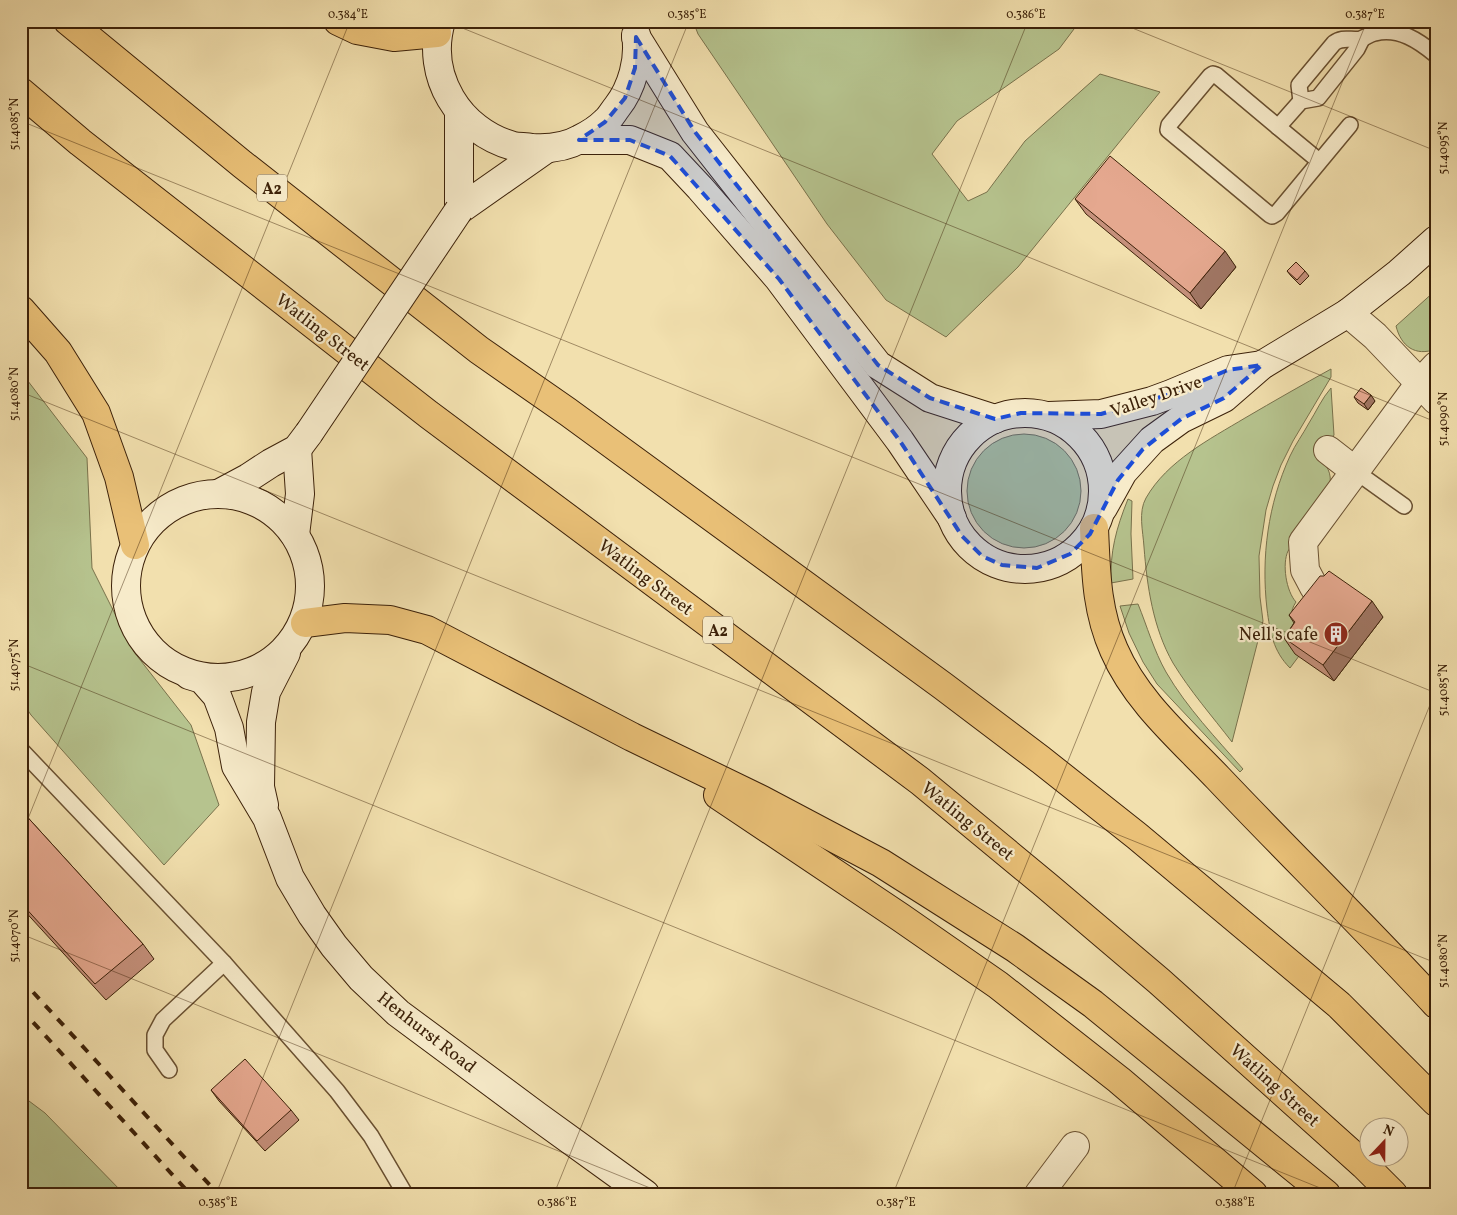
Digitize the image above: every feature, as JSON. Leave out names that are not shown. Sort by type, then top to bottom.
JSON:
[{"type":"highway","name":"A2","points":[[68,21],[242,164],[479,350],[568,412],[1041,760],[1137,836],[1339,1005],[1436,1102]]},
{"type":"highway","points":[[338,21],[357,30],[394,37],[439,27]]},
{"type":"highway","name":"Watling Street","points":[[21,92],[104,161],[428,414],[920,781],[1158,981],[1364,1165],[1393,1194]]},
{"type":"highway","points":[[21,310],[58,352],[96,413],[118,477],[135,544]]},
{"type":"highway","points":[[1094,528],[1096,587],[1100,609],[1114,651],[1134,687],[1164,722],[1436,1004]]},
{"type":"highway","points":[[305,623],[345,618],[390,620],[427,630],[632,737],[762,800],[853,847],[1015,948],[1093,1004],[1326,1194]]},
{"type":"highway","points":[[632,737],[998,985],[1119,1080],[1254,1194]]},
{"type":"street","points":[[439,27],[437,61],[444,88],[459,112],[483,133],[514,146],[546,149],[580,140],[630,140],[670,156],[779,279],[900,441],[962,536],[982,556],[1002,565],[1023,568],[1044,566],[1064,558],[1080,546],[1094,528],[1101,510],[1103,480],[1098,462],[1088,444],[1074,430],[1048,416],[1021,413],[995,419],[973,432],[962,445],[954,459],[947,484],[952,518]]},
{"type":"street","points":[[580,140],[605,122],[624,98],[635,68],[634,29]]},
{"type":"street","points":[[634,29],[695,132],[878,365],[930,398],[995,419]]},
{"type":"street","points":[[458,210],[459,112]]},
{"type":"street","points":[[220,493],[248,478],[303,441],[458,210],[546,149]]},
{"type":"street","name":"Valley Drive","points":[[1094,528],[1118,480],[1152,440],[1181,419],[1224,398],[1262,365],[1348,313],[1399,273],[1436,240]]},
{"type":"street","points":[[1314,587],[1305,570],[1303,542],[1355,471],[1431,383],[1348,313]]},
{"type":"street","name":"Valley Drive","points":[[1048,416],[1101,414],[1152,401],[1228,370],[1262,365]]},
{"type":"street","points":[[295,535],[300,494],[303,441]]},
{"type":"street","points":[[1328,450],[1355,471]]},
{"type":"street","name":"Henhurst Road","points":[[266,818],[260,787],[261,722],[266,692],[289,646],[305,623],[311,590],[308,561],[295,535],[275,513],[258,503],[249,499],[220,493],[194,496],[170,507],[149,523],[135,544],[125,575],[127,607],[139,636],[161,660],[189,675],[202,679],[217,696],[229,728],[236,766],[266,818],[290,878],[312,915],[334,946],[361,978],[398,1013],[645,1194]]},
{"type":"street","name":"Henhurst Road","points":[[189,675],[216,679],[244,676],[268,665],[289,646]]},
{"type":"street","points":[[1039,1194],[1075,1146]]},
{"type":"lane","points":[[1301,101],[1299,85],[1336,41],[1341,39],[1362,38],[1380,32],[1398,33],[1414,39],[1436,55]]},
{"type":"lane","points":[[1278,127],[1301,101],[1318,98],[1357,49],[1362,38]]},
{"type":"lane","points":[[1319,161],[1213,74],[1169,125],[1168,130],[1271,216],[1277,213],[1350,125]]},
{"type":"lane","points":[[1355,471],[1404,506]]},
{"type":"lane","points":[[22,752],[224,963],[338,1091],[371,1136],[405,1194]]},
{"type":"lane","points":[[169,1070],[155,1050],[155,1035],[163,1020],[224,963]]},
{"type":"highlighted area","points":[[636,37],[695,132],[878,365],[930,398],[995,419],[1021,413],[1101,414],[1171,394],[1228,370],[1262,365],[1224,398],[1181,419],[1143,449],[1118,480],[1090,534],[1070,554],[1037,568],[1002,565],[982,556],[962,536],[900,441],[779,279],[670,156],[630,140],[579,140],[605,122],[625,98],[635,68]]},
{"type":"green space","points":[[693,21],[1080,21],[1059,49],[957,121],[932,154],[968,201],[987,192],[1025,141],[1100,74],[1160,92],[1018,267],[946,337],[886,300],[827,224],[698,34]]},
{"type":"green space","points":[[1436,290],[1436,349],[1422,352],[1415,351],[1401,339],[1396,326]]},
{"type":"green space","points":[[1331,369],[1331,377],[1281,465],[1266,510],[1259,556],[1260,597],[1263,621],[1232,742],[1173,663],[1160,636],[1147,577],[1142,509],[1146,498],[1165,473],[1190,452]]},
{"type":"green space","points":[[21,372],[87,458],[92,568],[134,652],[191,725],[219,805],[164,865],[31,715],[21,700]]},
{"type":"green space","points":[[1331,388],[1334,435],[1319,458],[1329,473],[1329,488],[1321,504],[1286,556],[1287,584],[1296,602],[1292,614],[1297,626],[1296,654],[1299,656],[1290,668],[1276,648],[1268,617],[1265,570],[1268,531],[1271,512],[1282,474],[1294,448]]},
{"type":"green space","points":[[1024,434],[1046,439],[1064,451],[1076,469],[1081,491],[1076,513],[1064,531],[1046,543],[1024,548],[1002,543],[984,531],[972,513],[967,491],[972,469],[984,451],[1002,439]]},
{"type":"green space","points":[[1128,499],[1132,501],[1133,579],[1111,583],[1115,540]]},
{"type":"green space","points":[[1138,604],[1154,647],[1166,672],[1192,710],[1243,769],[1240,772],[1157,684],[1143,662],[1129,633],[1120,606]]},
{"type":"green space","points":[[21,1095],[45,1113],[124,1194],[21,1194]]},
{"type":"building","points":[[1110,156],[1225,251],[1190,293],[1075,199]]},
{"type":"building","points":[[1296,262],[1305,271],[1297,280],[1287,271]]},
{"type":"building","points":[[1361,388],[1371,395],[1364,404],[1354,397]]},
{"type":"building","name":"Nell's cafe","points":[[1329,571],[1372,601],[1323,665],[1284,638],[1295,622],[1289,615],[1320,576],[1324,576]]},
{"type":"building","points":[[21,810],[143,944],[95,984],[21,903]]},
{"type":"building","points":[[245,1059],[291,1110],[257,1141],[211,1090]]},
{"type":"railway","points":[[21,979],[218,1194]]},
{"type":"railway","points":[[21,1009],[190,1194]]},
{"type":"place","name":"Nell's cafe","points":[[1336,634]]}]
